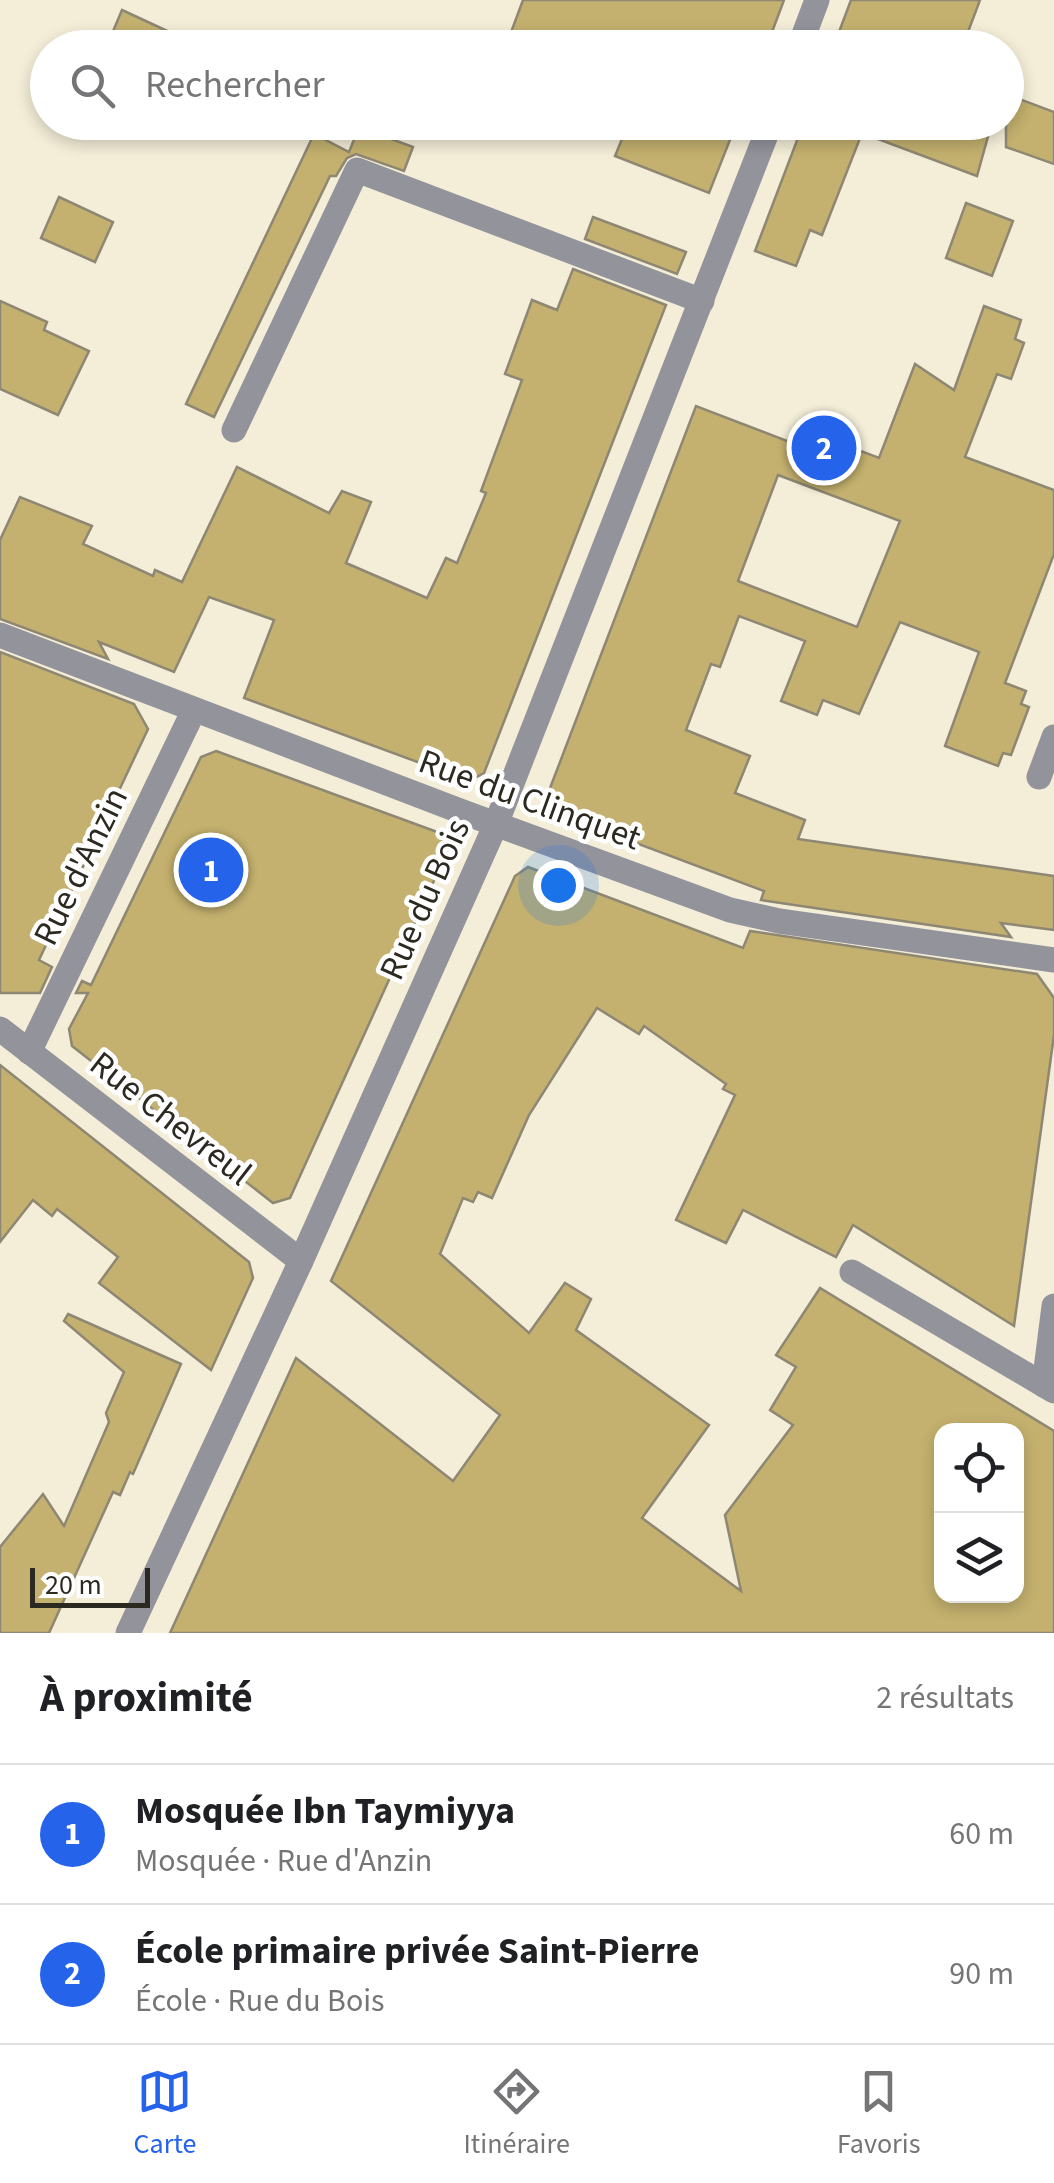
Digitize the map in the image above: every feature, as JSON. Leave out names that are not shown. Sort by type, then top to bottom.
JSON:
[{"type":"street","points":[[806,30],[817,0]]},
{"type":"street","name":"Rue du Bois","points":[[128,1633],[301,1261],[496,824],[763,140]]},
{"type":"street","points":[[234,430],[357,170],[702,301]]},
{"type":"street","name":"Rue du Clinquet","points":[[0,635],[750,916],[1054,960]]},
{"type":"street","name":"Rue d'Anzin","points":[[29,1052],[194,710]]},
{"type":"street","points":[[1040,776],[1054,737]]},
{"type":"street","name":"Rue Chevreul","points":[[0,1029],[301,1261]]},
{"type":"street","points":[[852,1272],[1049,1388],[1054,1306]]},
{"type":"building","points":[[523,0],[784,0],[773,30],[512,30]]},
{"type":"building","points":[[851,0],[980,0],[969,30],[840,30]]},
{"type":"building","points":[[122,10],[165,30],[114,30]]},
{"type":"building","points":[[1024,101],[1054,112],[1054,164],[1006,147],[1006,140],[1024,140]]},
{"type":"building","points":[[311,140],[326,140],[349,152],[354,140],[394,140],[413,147],[404,171],[356,154],[347,158],[336,176],[330,176],[214,417],[186,404]]},
{"type":"building","points":[[622,140],[730,140],[709,193],[615,156]]},
{"type":"building","points":[[797,140],[859,140],[822,235],[810,230],[796,266],[755,251]]},
{"type":"building","points":[[881,140],[987,140],[977,176]]},
{"type":"building","points":[[59,197],[113,222],[95,262],[41,238]]},
{"type":"building","points":[[966,203],[1013,221],[992,276],[946,258]]},
{"type":"building","points":[[593,217],[686,252],[677,274],[585,239]]},
{"type":"building","points":[[573,269],[666,305],[484,773],[469,781],[244,698],[274,620],[209,597],[174,672],[99,642],[108,659],[0,619],[0,540],[20,497],[92,526],[83,544],[153,576],[155,570],[182,582],[237,467],[329,513],[342,491],[371,502],[346,563],[427,598],[446,558],[457,563],[486,493],[481,491],[522,380],[505,374],[532,300],[557,310]]},
{"type":"building","points":[[0,301],[47,322],[44,330],[89,351],[58,415],[0,389]]},
{"type":"building","points":[[984,306],[1021,320],[1015,339],[1024,343],[1011,379],[997,374],[965,457],[1054,490],[1054,554],[1005,683],[1026,691],[1021,704],[1029,707],[1011,755],[1003,753],[998,766],[945,746],[979,652],[900,622],[859,714],[823,700],[817,715],[781,701],[805,641],[739,616],[720,667],[711,664],[686,730],[750,756],[735,793],[805,820],[798,839],[1054,876],[1054,930],[1001,923],[1011,937],[761,900],[764,891],[556,813],[547,796],[696,406],[826,456],[832,440],[879,458],[915,364],[954,390]],"holes":[[[778,475],[900,521],[857,627],[738,581]]]},
{"type":"building","points":[[0,652],[134,704],[148,729],[39,960],[52,967],[40,993],[0,993]]},
{"type":"building","points":[[216,751],[440,833],[447,852],[290,1198],[273,1203],[72,1046],[69,1029],[88,993],[76,993],[82,981],[91,985],[201,757]]},
{"type":"building","points":[[528,867],[743,948],[750,931],[1037,974],[1054,998],[1054,1035],[1014,1326],[853,1225],[836,1257],[743,1210],[726,1243],[676,1220],[735,1095],[723,1089],[726,1084],[644,1026],[639,1034],[597,1008],[529,1115],[492,1198],[478,1192],[473,1202],[463,1198],[440,1254],[529,1333],[565,1283],[591,1299],[576,1330],[709,1425],[642,1518],[741,1591],[725,1515],[793,1425],[770,1410],[796,1367],[776,1355],[820,1288],[1054,1431],[1054,1633],[170,1633],[296,1358],[453,1481],[500,1415],[331,1281],[515,876]]},
{"type":"building","points":[[0,1065],[249,1262],[253,1278],[211,1370],[99,1283],[118,1257],[57,1209],[52,1216],[33,1200],[0,1242]]},
{"type":"building","points":[[68,1314],[181,1364],[133,1474],[130,1472],[120,1495],[113,1492],[49,1633],[0,1633],[0,1547],[43,1494],[64,1526],[109,1422],[106,1413],[124,1372],[64,1321]]},
{"type":"place","name":"École primaire privée Saint-Pierre","points":[[824,448]]},
{"type":"place","name":"Mosquée Ibn Taymiyya","points":[[211,870]]}]
